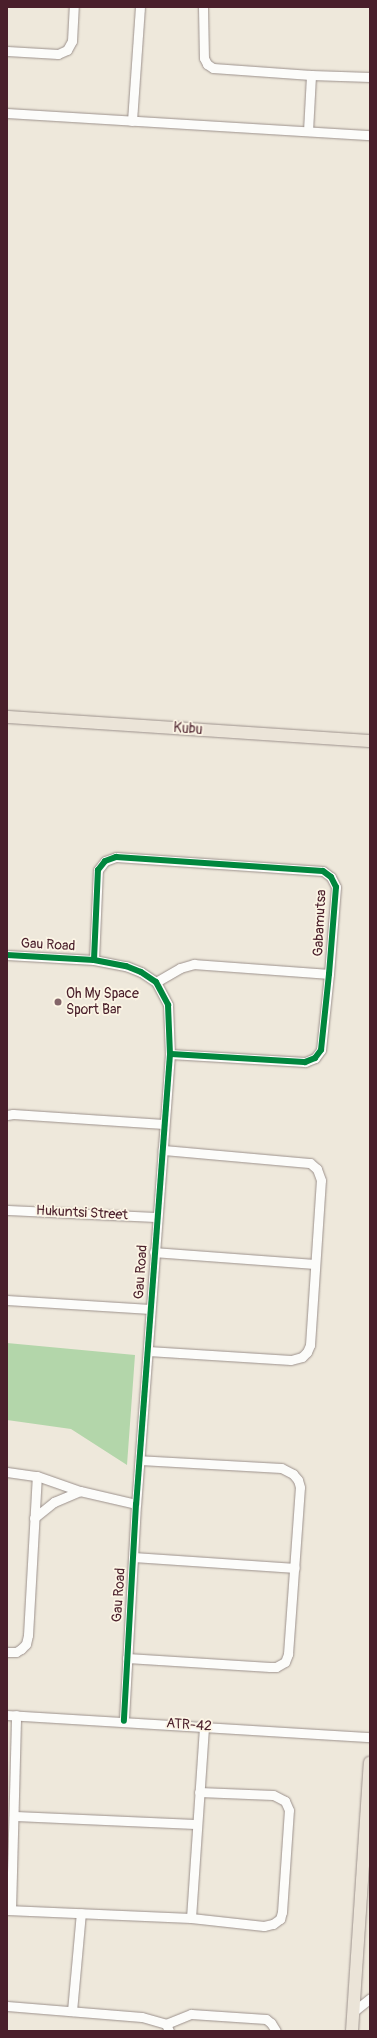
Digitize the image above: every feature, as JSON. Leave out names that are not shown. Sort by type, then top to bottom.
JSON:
[{"type":"main road","name":"Kubu","points":[[7,717],[370,741]]},
{"type":"main road","points":[[352,2031],[370,1762]]},
{"type":"street","points":[[7,51],[58,54],[67,50],[72,41],[74,7]]},
{"type":"street","points":[[132,121],[140,7]]},
{"type":"street","points":[[203,7],[204,58],[210,66],[311,75],[370,77]]},
{"type":"street","points":[[308,131],[311,75]]},
{"type":"street","points":[[7,113],[370,135]]},
{"type":"street","name":"Gabamutsa","points":[[94,960],[98,870],[105,861],[116,857],[323,871],[331,877],[336,887],[329,974],[321,1050],[315,1058],[305,1062],[170,1054]]},
{"type":"street","name":"Gau Road","points":[[7,955],[94,960],[136,970],[156,982],[168,1005],[170,1054],[163,1150],[156,1217],[148,1351],[136,1504],[124,1720]]},
{"type":"street","points":[[156,982],[180,968],[194,964],[329,974]]},
{"type":"street","points":[[7,1115],[164,1124]]},
{"type":"street","points":[[148,1351],[291,1360],[302,1357],[310,1346],[314,1264],[321,1180],[317,1170],[310,1163],[163,1150]]},
{"type":"street","name":"Hukuntsi Street","points":[[7,1210],[156,1217]]},
{"type":"street","points":[[154,1252],[314,1264]]},
{"type":"street","points":[[7,1300],[150,1309]]},
{"type":"street","points":[[128,1658],[270,1667],[281,1665],[285,1662],[288,1654],[300,1487],[298,1480],[288,1470],[281,1468],[140,1460]]},
{"type":"street","points":[[7,1472],[36,1476],[80,1491],[136,1504]]},
{"type":"street","points":[[7,1652],[16,1652],[21,1649],[26,1644],[28,1635],[36,1476]]},
{"type":"street","points":[[34,1518],[54,1502],[80,1491]]},
{"type":"street","points":[[134,1557],[295,1568]]},
{"type":"street","points":[[11,1715],[11,1776],[14,1816],[9,1910],[191,1918],[264,1926],[273,1924],[280,1919],[282,1912],[289,1810],[285,1801],[273,1795],[199,1792]]},
{"type":"street","name":"ATR-42","points":[[11,1715],[124,1720],[370,1737]]},
{"type":"street","points":[[191,1918],[196,1824],[204,1726]]},
{"type":"street","points":[[14,1816],[196,1824]]},
{"type":"street","points":[[72,2011],[81,1913]]},
{"type":"street","points":[[353,2012],[370,1998]]},
{"type":"street","points":[[7,2006],[142,2017],[168,2028],[191,2014],[266,2019],[271,2023],[276,2031]]},
{"type":"green space","points":[[7,1343],[135,1355],[127,1465],[71,1429],[7,1420]]},
{"type":"cycle path","points":[[94,960],[98,870],[105,861],[116,857],[323,871],[331,877],[336,887],[329,974],[321,1050],[315,1058],[305,1062],[170,1054]]},
{"type":"cycle path","points":[[7,955],[94,960],[126,966],[141,972],[156,982],[168,1005],[170,1054],[136,1504],[124,1721]]},
{"type":"place","name":"Oh My Space Sport Bar","points":[[58,1002]]}]
